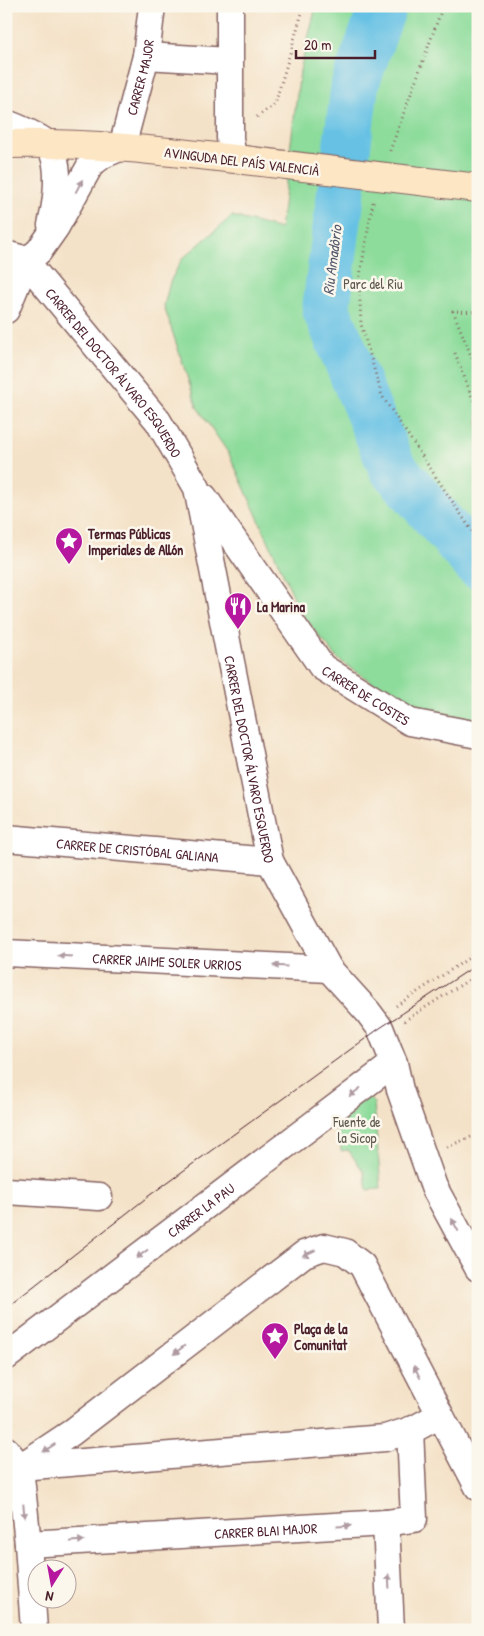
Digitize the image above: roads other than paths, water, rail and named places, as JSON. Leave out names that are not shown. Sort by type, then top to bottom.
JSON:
[{"type":"main road","name":"AVINGUDA DEL PAÍS VALENCIÀ","points":[[6,144],[45,143],[235,152],[478,188]]},
{"type":"street","name":"CARRER MAJOR","points":[[122,147],[146,56],[152,6]]},
{"type":"street","points":[[230,6],[229,61],[235,152]]},
{"type":"street","points":[[146,56],[229,61]]},
{"type":"street","points":[[6,123],[45,143],[54,156],[56,186],[54,214],[45,243]]},
{"type":"street","points":[[6,310],[20,276],[15,256],[33,256],[56,227],[91,164],[103,154],[122,147]]},
{"type":"street","name":"CARRER DEL DOCTOR ÁLVARO ESQUERDO","points":[[15,256],[158,421],[198,488],[270,861],[329,969],[379,1028],[394,1063],[400,1090],[434,1187],[478,1268]]},
{"type":"street","name":"CARRER DE COSTES","points":[[198,488],[322,667],[410,722],[478,735]]},
{"type":"street","name":"CARRER DE CRISTÓBAL GALIANA","points":[[6,838],[270,861]]},
{"type":"street","name":"CARRER JAIME SOLER URRIOS","points":[[9,960],[329,969]]},
{"type":"street","name":"CARRER LA PAU","points":[[6,1357],[394,1063]]},
{"type":"street","points":[[6,1191],[99,1197]]},
{"type":"street","points":[[13,1458],[79,1427],[304,1254],[324,1247],[346,1252],[362,1265],[478,1487]]},
{"type":"street","points":[[13,1458],[385,1438],[410,1430],[440,1415]]},
{"type":"street","name":"CARRER BLAI MAJOR","points":[[28,1544],[386,1523],[414,1519],[410,1430]]},
{"type":"street","points":[[13,1458],[28,1544],[34,1630]]},
{"type":"street","points":[[386,1523],[391,1630]]},
{"type":"waterway","name":"Riu Amadòrio","points":[[383,6],[355,84],[326,309],[392,467],[478,565]]},
{"type":"tram line","points":[[6,1308],[150,1195],[380,1028],[478,964]]},
{"type":"place","name":"Termas Públicas Imperiales de Allón","points":[[69,565]]},
{"type":"place","name":"La Marina","points":[[238,630]]},
{"type":"place","name":"Plaça de la Comunitat","points":[[275,1360]]},
{"type":"park label","name":"Parc del Riu","points":[[373,283]]},
{"type":"park label","name":"Fuente de la Sicop","points":[[357,1130]]}]
